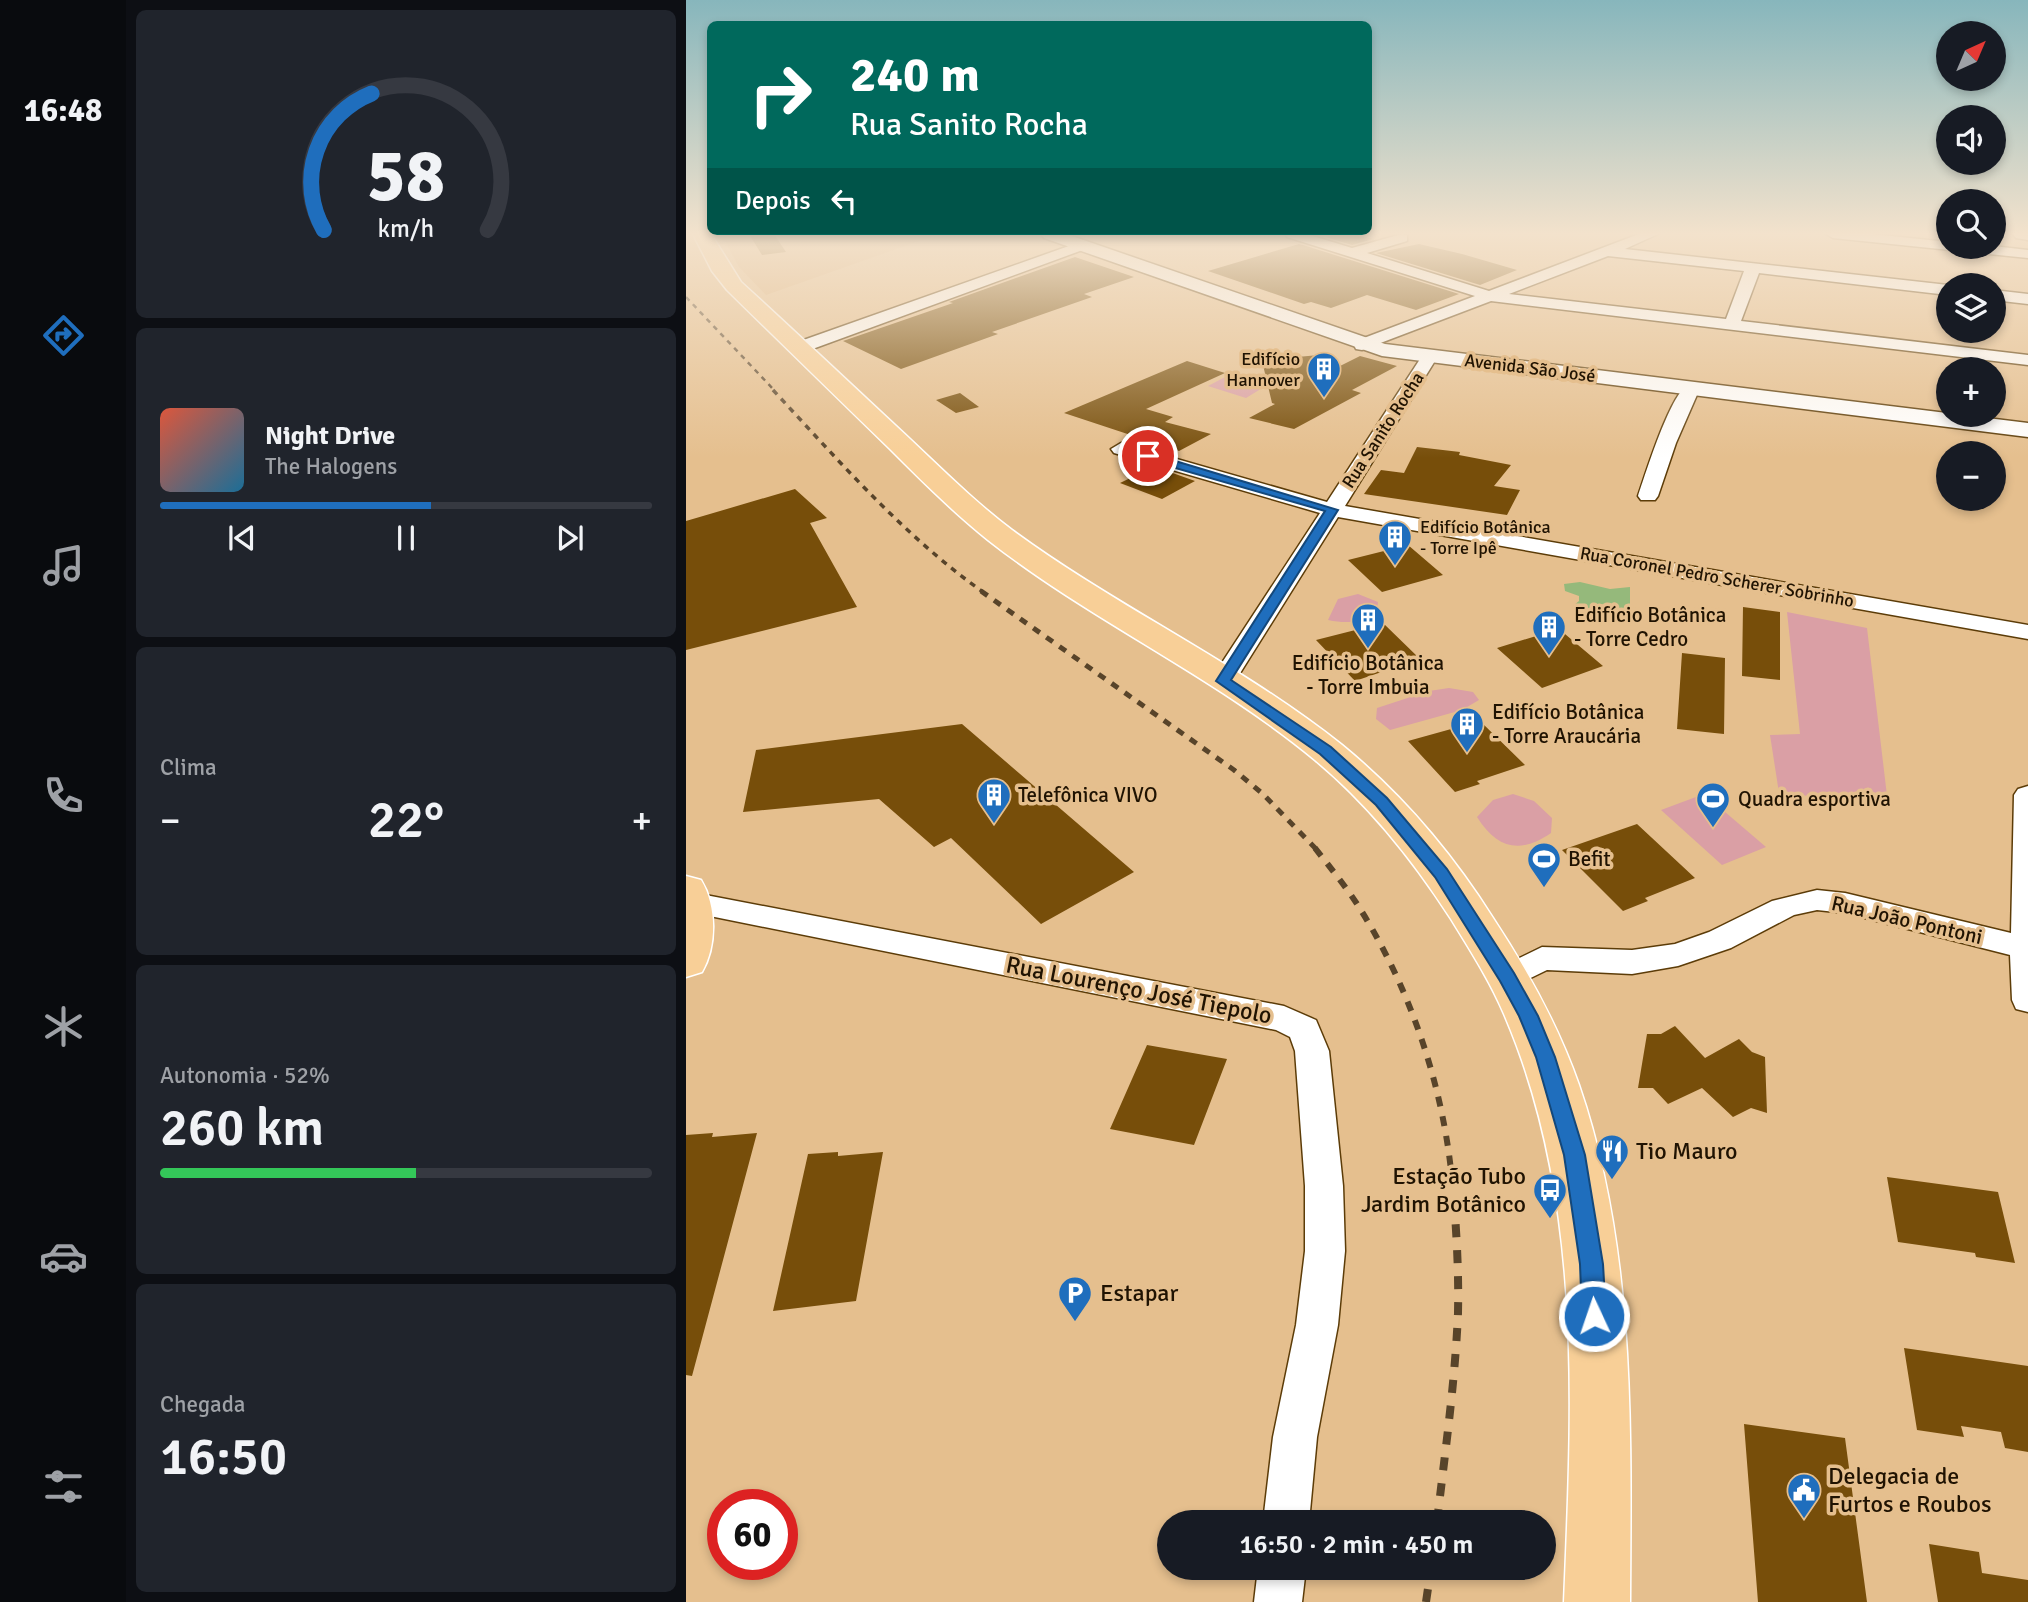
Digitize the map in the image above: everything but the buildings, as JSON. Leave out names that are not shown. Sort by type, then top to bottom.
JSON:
[{"type":"main road","points":[[760,309],[868,414],[997,533],[1053,573],[1223,681],[1325,750],[1382,801],[1453,889],[1529,1016],[1561,1103],[1584,1207],[1591,1264],[1597,1380],[1597,1602]]},
{"type":"main road","points":[[686,961],[692,919],[688,896]]},
{"type":"street","points":[[801,347],[896,309]]},
{"type":"street","name":"Avenida São José","points":[[1263,309],[1362,345],[1430,356],[2028,430]]},
{"type":"street","points":[[1362,345],[1456,309]]},
{"type":"street","points":[[1596,309],[2028,360]]},
{"type":"street","points":[[1732,325],[1738,309]]},
{"type":"street","name":"Rua Sanito Rocha","points":[[1223,681],[1430,356]]},
{"type":"street","points":[[1648,496],[1666,443],[1691,388]]},
{"type":"street","name":"Rua Coronel Pedro Scherer Sobrinho","points":[[1121,449],[1332,510],[2028,632]]},
{"type":"street","points":[[2028,795],[2028,1000]]},
{"type":"street","name":"Rua Lourenço José Tiepolo","points":[[688,896],[1284,1018],[1304,1029],[1312,1051],[1324,1186],[1325,1251],[1317,1325],[1295,1437],[1287,1510]]},
{"type":"street","name":"Rua João Pontoni","points":[[1508,977],[1542,958],[1632,962],[1678,955],[1720,940],[1783,908],[1817,900],[1845,904],[2027,948]]},
{"type":"street","points":[[1278,1602],[1281,1580]]},
{"type":"shaded area","points":[[1227,376],[1264,387],[1246,398],[1208,386]]},
{"type":"shaded area","points":[[1580,582],[1610,589],[1630,587],[1630,603],[1623,621],[1606,610],[1580,612],[1573,606],[1579,601],[1579,596],[1565,591],[1564,584]]},
{"type":"shaded area","points":[[1358,594],[1378,602],[1377,611],[1354,622],[1328,620],[1338,599]]},
{"type":"shaded area","points":[[1787,612],[1867,628],[1888,804],[1779,793],[1770,735],[1800,734]]},
{"type":"shaded area","points":[[1449,688],[1473,692],[1479,700],[1462,710],[1390,730],[1376,719],[1377,708],[1429,691]]},
{"type":"shaded area","points":[[1513,794],[1534,801],[1552,818],[1551,833],[1519,846],[1510,845],[1492,836],[1477,817],[1493,800]]},
{"type":"shaded area","name":"Quadra esportiva","points":[[1704,794],[1766,847],[1722,865],[1661,810]]},
{"type":"railway","points":[[697,309],[775,391]]},
{"type":"railway","points":[[773,390],[899,522],[983,592]]},
{"type":"railway","points":[[981,591],[1234,770],[1263,794],[1317,850]]},
{"type":"railway","points":[[1315,848],[1342,882],[1376,935],[1408,1002],[1421,1036],[1441,1108],[1452,1180]]},
{"type":"railway","points":[[1438,1510],[1458,1313],[1452,1178]]},
{"type":"railway","points":[[1426,1602],[1429,1580]]},
{"type":"place","name":"Edifício Hannover","points":[[1324,399]]},
{"type":"place","name":"Edifício Botânica - Torre Ipê","points":[[1395,567]]},
{"type":"place","name":"Edifício Botânica - Torre Imbuia","points":[[1368,650]]},
{"type":"place","name":"Edifício Botânica - Torre Cedro","points":[[1549,657]]},
{"type":"place","name":"Edifício Botânica - Torre Araucária","points":[[1467,754]]},
{"type":"place","name":"Telefônica VIVO","points":[[994,825]]},
{"type":"place","name":"Quadra esportiva","points":[[1713,829]]},
{"type":"place","name":"Befit","points":[[1544,889]]},
{"type":"place","name":"Tio Mauro","points":[[1612,1181]]},
{"type":"place","name":"Estação Tubo Jardim Botânico","points":[[1550,1220]]},
{"type":"place","name":"Estapar","points":[[1075,1323]]},
{"type":"place","name":"Delegacia de Furtos e Roubos","points":[[1804,1520]]},
{"type":"route","points":[[1148,456],[1332,510],[1223,681],[1325,750],[1382,801],[1453,889],[1508,977],[1529,1016],[1561,1103],[1584,1207],[1594,1316]]}]
